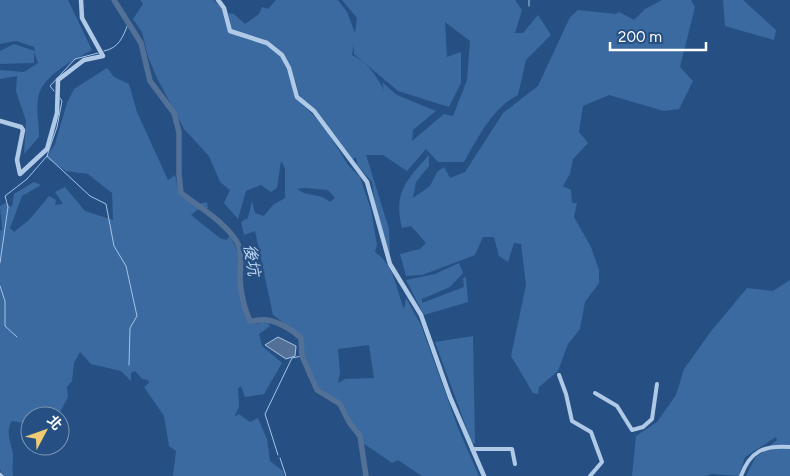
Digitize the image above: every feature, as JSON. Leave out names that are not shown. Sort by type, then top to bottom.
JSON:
[{"type":"street","points":[[0,121],[21,127],[23,130],[17,160],[20,174],[24,173],[48,149],[57,113],[58,80],[84,60],[103,56],[82,18],[82,0]]},
{"type":"street","points":[[218,0],[224,8],[230,30],[266,43],[282,55],[289,68],[297,97],[319,117],[350,163],[367,182],[390,264],[421,315],[450,397],[484,476]]},
{"type":"street","points":[[559,376],[566,394],[572,421],[591,432],[602,462],[590,476]]},
{"type":"street","points":[[595,393],[617,406],[632,430],[643,427],[652,419],[657,384]]},
{"type":"street","points":[[741,476],[749,457],[763,449],[790,447]]},
{"type":"street","points":[[472,449],[512,450],[515,464]]},
{"type":"shaded area","points":[[0,0],[68,0],[92,50],[60,69],[46,82],[38,98],[39,137],[24,154],[26,121],[16,91],[17,76],[0,79],[0,70],[24,72],[38,63],[34,52],[34,63],[0,64],[0,51],[14,44],[35,51],[34,47],[16,41],[0,44]]},
{"type":"shaded area","points":[[140,0],[213,0],[224,9],[229,32],[264,44],[282,57],[297,99],[324,126],[348,165],[360,177],[371,210],[377,245],[375,252],[391,271],[404,309],[406,298],[421,325],[458,428],[479,476],[422,476],[398,460],[392,463],[363,443],[332,397],[320,393],[306,365],[299,334],[273,315],[255,231],[244,235],[241,222],[248,218],[252,201],[255,213],[264,216],[273,205],[285,198],[285,168],[281,161],[277,188],[271,192],[261,185],[246,191],[238,219],[224,203],[230,190],[220,182],[209,156],[184,129],[158,80],[148,57],[142,32],[133,19],[143,4]],"holes":[[[297,189],[328,190],[335,198],[330,202],[322,197]],[[369,345],[374,378],[345,379],[338,383],[340,373],[338,349]]]},
{"type":"shaded area","points":[[276,0],[338,0],[347,12],[355,33],[357,18],[342,0],[515,0],[522,10],[515,33],[523,33],[538,15],[551,35],[526,60],[518,95],[501,108],[486,124],[464,162],[438,162],[426,149],[407,171],[383,155],[366,155],[389,229],[390,256],[375,204],[372,182],[357,165],[356,157],[351,161],[300,96],[290,65],[277,48],[232,30],[228,13],[234,14],[245,24],[259,14],[262,7],[268,9]],"holes":[[[445,22],[470,41],[467,80],[453,116],[444,114],[412,141],[413,130],[436,111],[397,95],[382,82],[384,90],[367,65],[352,55],[354,44],[354,54],[398,91],[449,107],[461,83],[461,52],[447,57]]]},
{"type":"shaded area","points":[[662,0],[691,0],[695,7],[680,67],[693,81],[679,109],[664,111],[609,95],[583,106],[579,132],[588,143],[573,159],[570,174],[563,186],[571,190],[572,203],[577,203],[574,217],[591,247],[599,270],[599,283],[585,302],[580,329],[568,344],[558,371],[539,387],[538,394],[533,393],[511,356],[526,285],[521,244],[514,243],[508,262],[499,256],[494,237],[483,237],[475,255],[422,275],[406,276],[400,254],[420,249],[426,243],[411,226],[402,228],[399,205],[401,196],[408,180],[429,155],[429,166],[416,182],[413,198],[430,186],[437,172],[444,167],[450,178],[465,172],[503,113],[538,86],[570,17],[578,10],[616,14],[619,12],[634,20],[645,9]]},
{"type":"shaded area","points":[[723,0],[743,0],[776,30],[774,40],[725,26]]},
{"type":"shaded area","points":[[107,68],[114,77],[129,84],[137,112],[168,180],[175,175],[180,196],[187,200],[196,204],[207,202],[208,208],[197,210],[191,215],[220,238],[226,240],[230,236],[238,254],[240,292],[244,309],[256,324],[266,321],[270,326],[259,334],[262,346],[282,363],[264,394],[245,397],[241,386],[238,388],[239,407],[234,417],[239,414],[250,422],[258,418],[267,439],[270,461],[283,471],[284,476],[173,476],[176,451],[169,446],[164,416],[144,387],[149,383],[148,380],[142,379],[135,371],[131,373],[131,381],[121,371],[91,364],[80,352],[74,363],[72,381],[67,387],[68,397],[63,406],[20,406],[20,422],[12,421],[9,430],[13,452],[13,476],[3,476],[0,469],[0,231],[2,229],[0,206],[5,203],[12,207],[14,194],[34,182],[41,185],[22,196],[10,228],[14,232],[29,220],[49,196],[56,200],[55,205],[63,204],[55,192],[65,187],[85,211],[113,220],[112,193],[88,174],[66,171],[46,158],[55,144],[67,103],[74,89]]},
{"type":"shaded area","points":[[459,263],[463,273],[450,287],[422,299],[422,303],[464,287],[463,278],[466,277],[468,302],[424,315],[406,280],[435,274]]},
{"type":"shaded area","points":[[790,280],[790,476],[746,476],[755,458],[777,440],[776,437],[745,457],[739,476],[712,474],[706,476],[632,476],[636,436],[657,422],[676,395],[684,369],[712,330],[747,288],[773,291]]},
{"type":"shaded area","points":[[473,336],[475,444],[472,443],[435,342]]},
{"type":"shaded area","points":[[278,337],[296,346],[295,356],[286,359],[265,345]]},
{"type":"waterway","name":"後坑","points":[[114,0],[141,43],[150,81],[174,113],[179,132],[181,193],[219,221],[237,242],[241,255],[241,290],[244,306],[250,321],[265,320],[276,323],[290,329],[301,338],[302,356],[317,390],[340,404],[349,422],[360,436],[366,476]]},
{"type":"waterway","points":[[529,0],[529,6]]},
{"type":"waterway","points":[[104,51],[117,45],[128,24]]},
{"type":"waterway","points":[[54,91],[50,86],[75,59],[98,53]]},
{"type":"waterway","points":[[60,98],[62,101],[57,127],[47,156],[90,196],[106,204],[114,246],[126,266],[137,316],[130,328],[129,365]]},
{"type":"waterway","points":[[0,263],[8,207],[5,196],[27,179],[47,156]]},
{"type":"waterway","points":[[0,286],[5,301],[5,326],[17,337]]},
{"type":"waterway","points":[[278,455],[265,414],[292,358],[302,356]]},
{"type":"waterway","points":[[280,458],[286,476]]}]
